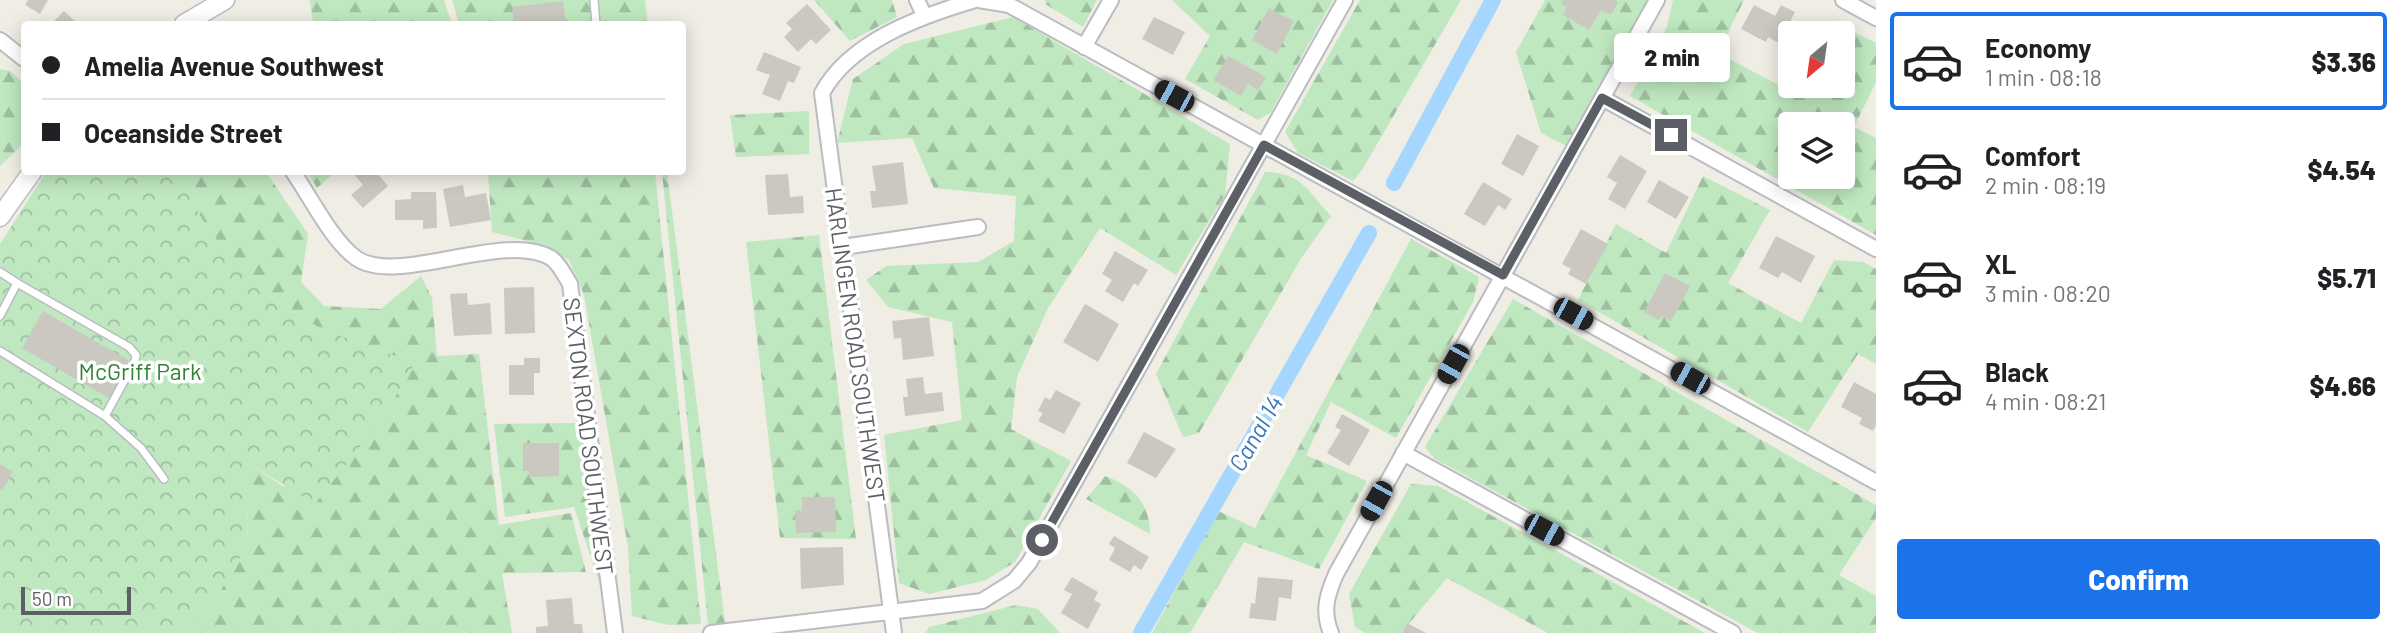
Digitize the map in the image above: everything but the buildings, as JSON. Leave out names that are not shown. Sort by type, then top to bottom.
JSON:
[{"type":"street","points":[[192,21],[225,0]]},
{"type":"street","points":[[917,0],[924,15],[977,0],[1009,5],[1876,482]]},
{"type":"street","points":[[1084,47],[1111,0]]},
{"type":"street","points":[[711,633],[982,601],[1014,581],[1029,563],[1345,0]]},
{"type":"street","points":[[1331,633],[1324,618],[1327,594],[1336,574],[1657,0]]},
{"type":"street","points":[[1843,0],[1876,18]]},
{"type":"street","name":"HARLINGEN ROAD SOUTHWEST","points":[[894,633],[822,93],[842,63],[924,15]]},
{"type":"street","points":[[0,40],[21,57]]},
{"type":"street","points":[[1602,98],[1876,249]]},
{"type":"street","points":[[0,217],[30,175]]},
{"type":"street","name":"SEXTON ROAD SOUTHWEST","points":[[295,175],[340,242],[358,260],[390,267],[526,249],[553,259],[570,284],[615,633]]},
{"type":"street","points":[[843,247],[978,227]]},
{"type":"street","points":[[1403,453],[1732,633]]},
{"type":"lane","points":[[594,0],[596,21]]},
{"type":"lane","points":[[0,272],[134,351],[135,361],[105,416]]},
{"type":"lane","points":[[0,316],[17,283]]},
{"type":"lane","points":[[0,351],[105,416],[141,448],[164,478]]},
{"type":"green space","points":[[310,0],[444,0],[451,21],[313,21]]},
{"type":"green space","points":[[452,0],[645,0],[648,21],[458,21]]},
{"type":"green space","points":[[814,0],[892,0],[897,17],[850,41]]},
{"type":"green space","points":[[1045,0],[1097,0],[1083,27],[1045,4]]},
{"type":"green space","points":[[1172,0],[1333,0],[1271,112],[1258,120],[1185,79],[1210,36]]},
{"type":"green space","points":[[1360,0],[1461,0],[1353,181],[1298,153],[1285,132]]},
{"type":"green space","points":[[1545,0],[1649,0],[1567,146],[1541,133],[1516,52]]},
{"type":"green space","points":[[1673,0],[1744,0],[1718,53],[1778,85],[1778,98],[1855,98],[1855,32],[1876,43],[1876,82],[1855,125],[1855,112],[1778,112],[1778,180],[1630,96],[1667,27]]},
{"type":"green space","points":[[1013,17],[1230,144],[1225,195],[1176,275],[1100,228],[1048,308],[1017,377],[1011,429],[1071,461],[1015,562],[986,580],[929,594],[899,583],[884,435],[962,420],[952,322],[888,307],[866,280],[886,266],[978,262],[1014,241],[1016,196],[934,188],[912,138],[837,143],[853,79],[904,44]]},
{"type":"green space","points":[[0,69],[10,71],[21,80],[21,146],[0,166]]},
{"type":"green space","points":[[809,111],[809,154],[736,157],[730,115]]},
{"type":"green space","points":[[1855,128],[1876,138],[1876,235],[1795,189],[1855,189]]},
{"type":"green space","points":[[1265,172],[1296,179],[1331,216],[1302,257],[1199,433],[1183,437],[1156,374]]},
{"type":"green space","name":"McGriff Park","points":[[44,175],[177,175],[205,224],[247,281],[321,329],[415,363],[383,418],[315,504],[248,463],[248,527],[241,554],[215,598],[186,633],[0,633],[0,244]]},
{"type":"green space","points":[[177,175],[268,175],[308,234],[301,282],[324,306],[381,309],[421,276],[432,298],[437,356],[479,354],[499,525],[571,513],[586,572],[502,573],[512,633],[186,633],[225,583],[241,554],[248,527],[248,463],[284,487],[414,363],[321,329],[269,295],[158,364],[205,224]]},
{"type":"green space","points":[[309,175],[332,175],[317,188]]},
{"type":"green space","points":[[488,175],[655,175],[701,624],[668,625],[632,616],[628,547],[584,295],[569,260],[535,243],[492,232]]},
{"type":"green space","points":[[662,175],[667,175],[725,623],[708,625]]},
{"type":"green space","points":[[1703,176],[1770,210],[1728,283],[1801,323],[1834,260],[1863,262],[1876,269],[1876,364],[1858,354],[1808,432],[1578,300],[1616,224],[1666,253]]},
{"type":"green space","points":[[819,235],[856,539],[780,538],[746,242]]},
{"type":"green space","points":[[1411,239],[1479,277],[1473,302],[1396,438],[1331,402],[1306,455],[1367,481],[1319,569],[1244,542],[1190,633],[1152,633],[1218,511],[1255,528]]},
{"type":"green space","points":[[1513,299],[1876,505],[1876,518],[1839,575],[1876,596],[1876,633],[1758,633],[1435,459],[1425,447]]},
{"type":"green space","points":[[571,354],[601,588],[574,507],[505,517],[494,424],[577,423]]},
{"type":"green space","points":[[1105,476],[1124,485],[1138,497],[1147,513],[1150,534],[1086,499]]},
{"type":"green space","points":[[1411,484],[1438,486],[1705,633],[1548,633],[1447,578],[1401,633],[1365,633],[1355,627],[1349,594]]},
{"type":"green space","points":[[1016,605],[1038,609],[1060,633],[925,633],[929,627]]},
{"type":"waterway","name":"Canal 14","points":[[1394,183],[1493,0]]},
{"type":"waterway","name":"Canal 14","points":[[1141,633],[1369,233]]},
{"type":"route","points":[[1042,540],[1264,145],[1503,275],[1602,98],[1671,135]]}]
